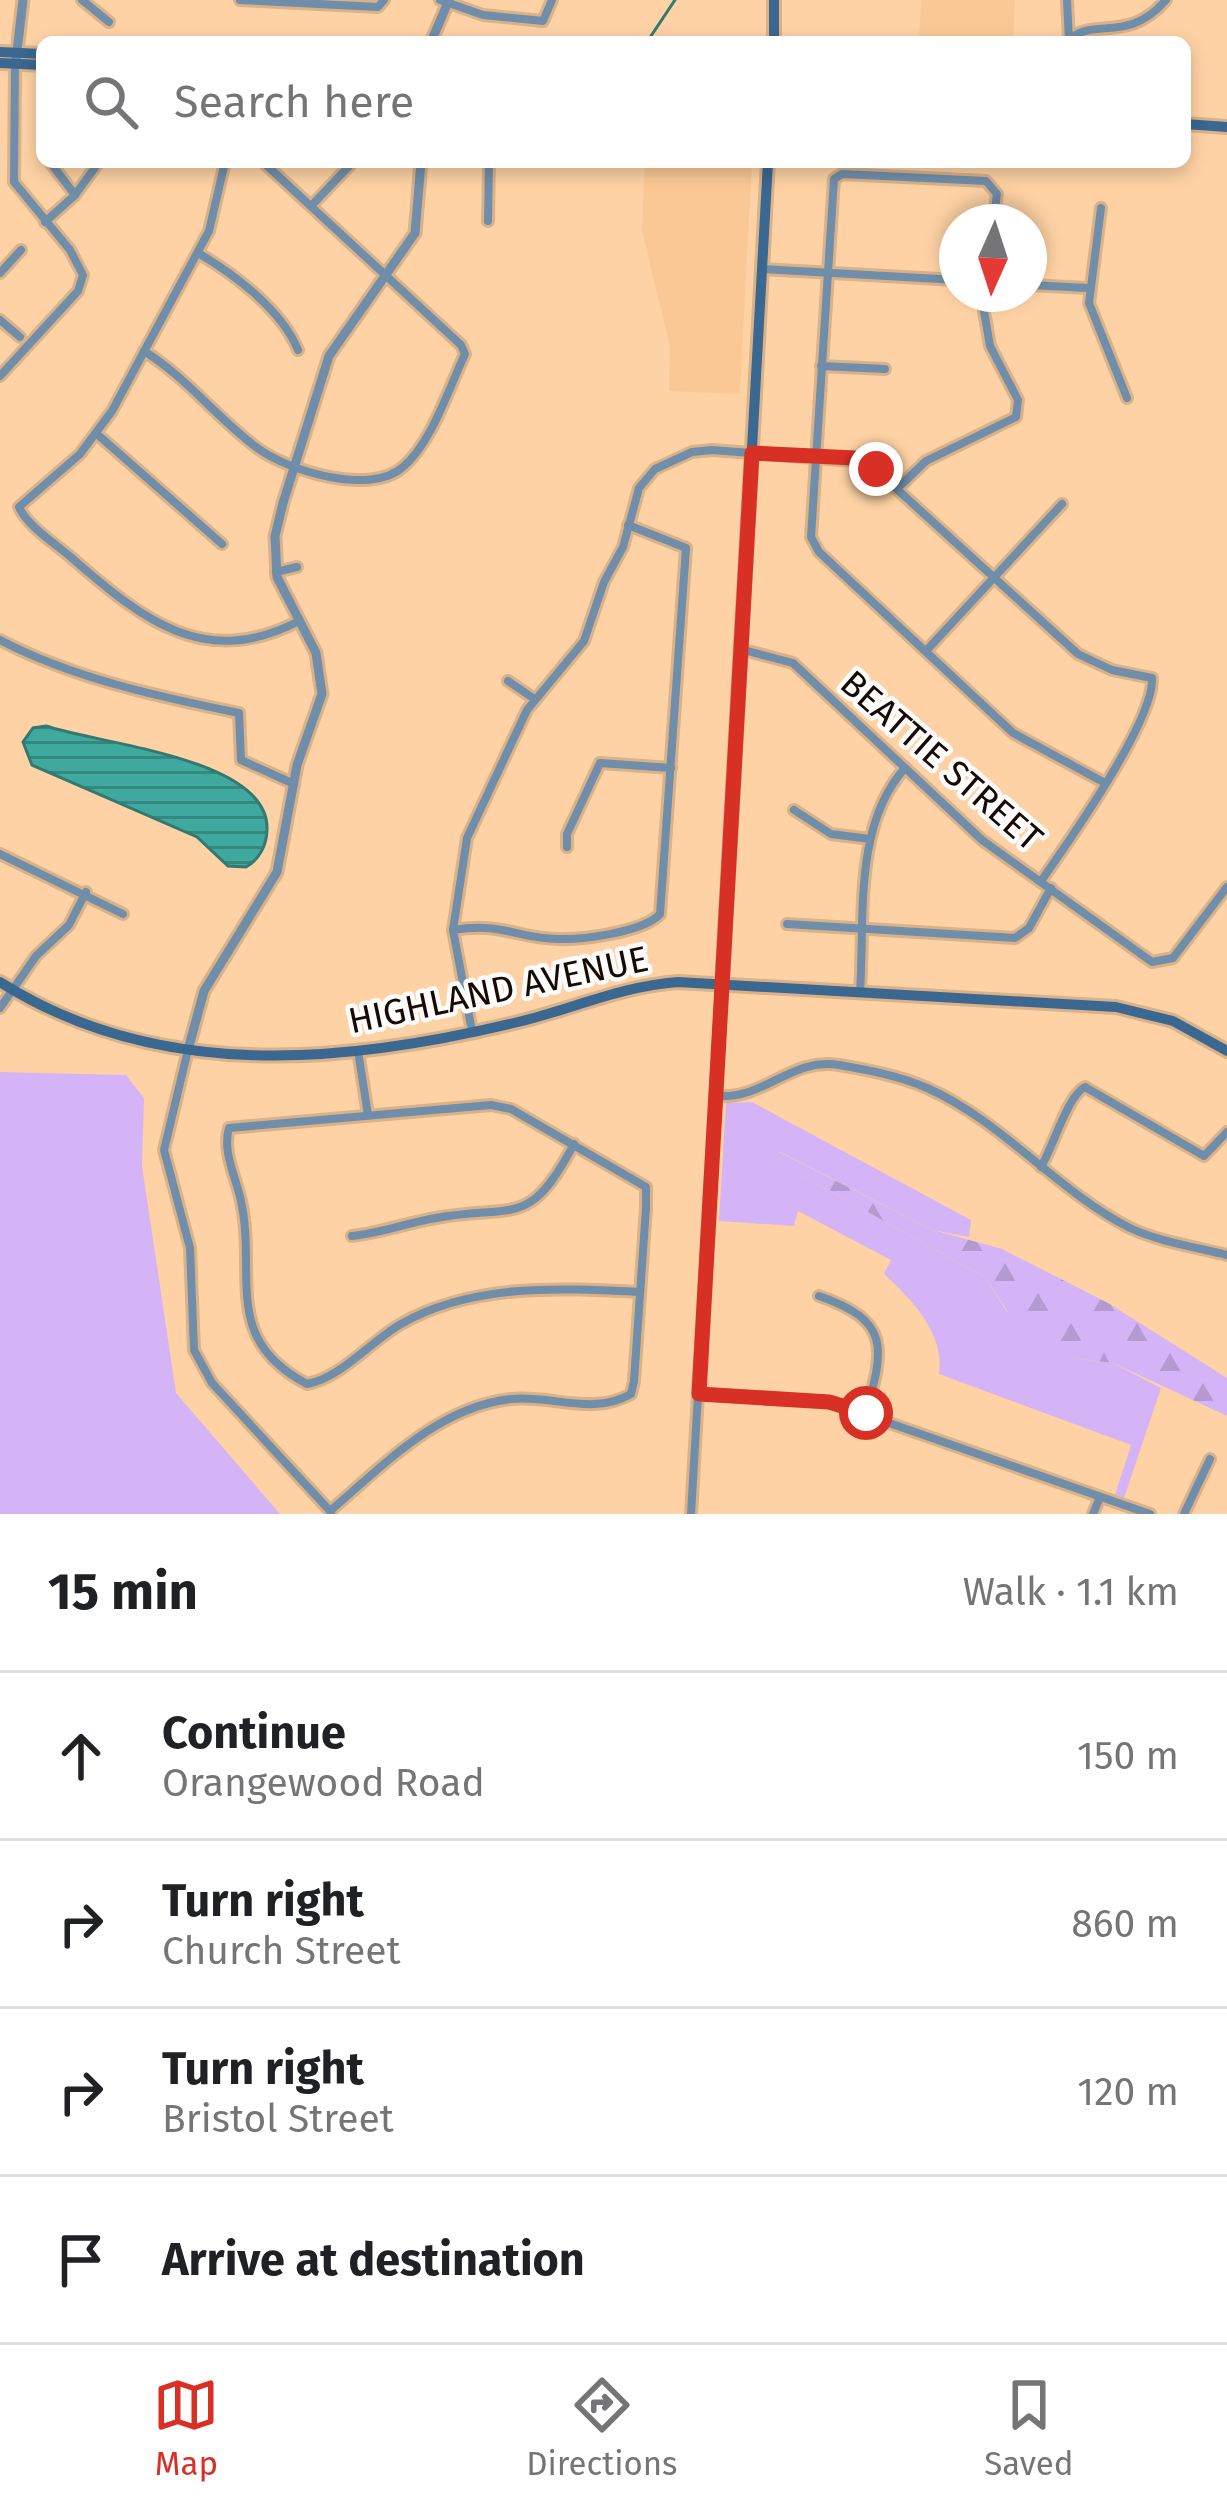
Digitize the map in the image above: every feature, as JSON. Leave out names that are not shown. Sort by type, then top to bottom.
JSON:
[{"type":"main road","points":[[774,0],[774,36]]},
{"type":"main road","points":[[0,52],[36,63]]},
{"type":"main road","points":[[0,63],[36,55]]},
{"type":"main road","points":[[1191,124],[1227,127]]},
{"type":"main road","points":[[722,984],[768,168]]},
{"type":"main road","name":"HIGHLAND AVENUE","points":[[0,982],[95,1028],[188,1050],[270,1058],[358,1051],[472,1031],[644,985],[722,984],[1135,1010],[1191,1030],[1227,1052]]},
{"type":"street","points":[[0,376],[81,284],[80,264],[21,196],[11,171],[23,0]]},
{"type":"street","points":[[82,0],[109,22]]},
{"type":"street","points":[[239,0],[344,9],[378,7],[384,0]]},
{"type":"street","points":[[433,36],[445,1],[483,15],[543,21],[552,0]]},
{"type":"street","points":[[1067,0],[1069,36]]},
{"type":"street","points":[[1074,36],[1136,25],[1166,0]]},
{"type":"street","points":[[55,168],[75,195]]},
{"type":"street","points":[[45,222],[75,195],[95,168]]},
{"type":"street","points":[[224,168],[209,231],[98,434],[20,507],[116,596],[183,635],[254,641],[298,621]]},
{"type":"street","points":[[144,351],[175,370],[262,452],[359,482],[376,482],[405,466],[465,354],[461,345],[270,168]]},
{"type":"street","points":[[313,204],[347,168]]},
{"type":"street","points":[[420,168],[415,233],[344,328],[324,368],[275,536],[276,572],[316,653],[322,694],[294,784],[277,872],[204,991],[164,1150],[190,1248],[194,1350],[212,1383],[332,1512],[410,1444],[471,1408],[529,1398],[591,1406],[631,1394],[640,1292],[646,1187],[511,1109],[491,1105],[287,1125],[236,1123],[227,1132],[242,1204],[249,1323],[266,1350],[307,1384],[399,1325],[459,1300],[556,1289],[640,1292]]},
{"type":"street","points":[[488,221],[489,168]]},
{"type":"street","points":[[0,174],[11,171]]},
{"type":"street","points":[[993,204],[993,186],[842,174],[834,178],[813,546],[1013,734],[1105,784]]},
{"type":"street","points":[[1101,208],[1088,288],[1091,318],[1127,398]]},
{"type":"street","points":[[0,273],[21,250]]},
{"type":"street","points":[[198,253],[226,269],[291,333],[298,350]]},
{"type":"street","points":[[763,269],[939,279]]},
{"type":"street","points":[[1047,286],[1088,288]]},
{"type":"street","points":[[898,488],[926,461],[1016,417],[1018,409],[990,346],[984,312]]},
{"type":"street","points":[[0,320],[20,337]]},
{"type":"street","points":[[821,366],[885,369]]},
{"type":"street","points":[[324,368],[340,375]]},
{"type":"street","points":[[98,434],[222,544]]},
{"type":"street","points":[[472,1031],[453,930],[467,838],[533,698],[584,641],[639,488],[672,459],[712,450],[867,462],[1078,654],[1112,670],[1152,678],[1150,695],[1105,784],[1041,881]]},
{"type":"street","points":[[926,651],[1062,505]]},
{"type":"street","points":[[453,930],[488,924],[570,939],[655,921],[666,857],[686,548],[628,525]]},
{"type":"street","points":[[276,572],[298,567]]},
{"type":"street","points":[[0,640],[39,659],[160,697],[239,713],[241,760],[294,784]]},
{"type":"street","name":"BEATTIE STREET","points":[[740,649],[793,663],[982,840],[1152,962],[1162,964],[1173,958],[1227,887]]},
{"type":"street","points":[[508,681],[533,698]]},
{"type":"street","points":[[567,847],[567,834],[600,763],[671,768]]},
{"type":"street","points":[[860,993],[876,808],[905,768]]},
{"type":"street","points":[[794,810],[831,834],[870,839]]},
{"type":"street","points":[[0,854],[123,914]]},
{"type":"street","points":[[787,924],[1015,938],[1028,928],[1051,888]]},
{"type":"street","points":[[0,1008],[36,956],[69,925],[86,892]]},
{"type":"street","points":[[691,1514],[722,984]]},
{"type":"street","points":[[358,1051],[368,1114]]},
{"type":"street","points":[[719,1096],[751,1095],[784,1074],[818,1063],[887,1075],[952,1101],[1135,1230],[1227,1255]]},
{"type":"street","points":[[1040,1167],[1057,1140],[1072,1095],[1085,1087],[1204,1156],[1227,1132]]},
{"type":"street","points":[[352,1236],[441,1217],[518,1210],[549,1189],[574,1144]]},
{"type":"street","points":[[819,1296],[867,1319],[878,1339],[866,1413]]},
{"type":"street","points":[[699,1394],[829,1402],[1150,1514]]},
{"type":"street","points":[[1184,1514],[1210,1459]]},
{"type":"street","points":[[1093,1514],[1100,1496]]},
{"type":"shaded area","points":[[921,0],[1015,0],[1013,36],[919,36]]},
{"type":"shaded area","points":[[645,168],[752,168],[740,394],[669,391],[670,346],[642,231]]},
{"type":"green space","points":[[0,1072],[126,1075],[144,1098],[142,1166],[176,1393],[280,1514],[0,1514]]},
{"type":"green space","points":[[752,1102],[971,1220],[969,1237],[933,1230],[778,1151],[796,1172],[986,1278],[1007,1312],[1071,1358],[1113,1363],[1161,1388],[1124,1498],[1115,1495],[1131,1445],[939,1374],[931,1331],[884,1274],[891,1260],[798,1211],[794,1226],[719,1221],[726,1103]]},
{"type":"green space","points":[[777,1151],[933,1230],[1002,1249],[1108,1303],[1227,1378],[1227,1416],[1113,1363],[1071,1358],[1024,1337],[986,1278],[796,1172],[776,1156]]},
{"type":"water","points":[[46,726],[177,758],[241,785],[260,805],[267,829],[261,851],[246,867],[228,866],[197,837],[32,765],[23,742],[33,728]]},
{"type":"waterway","points":[[651,36],[675,0]]},
{"type":"route","points":[[866,1413],[829,1402],[699,1394],[752,453],[855,458],[876,469]]}]
